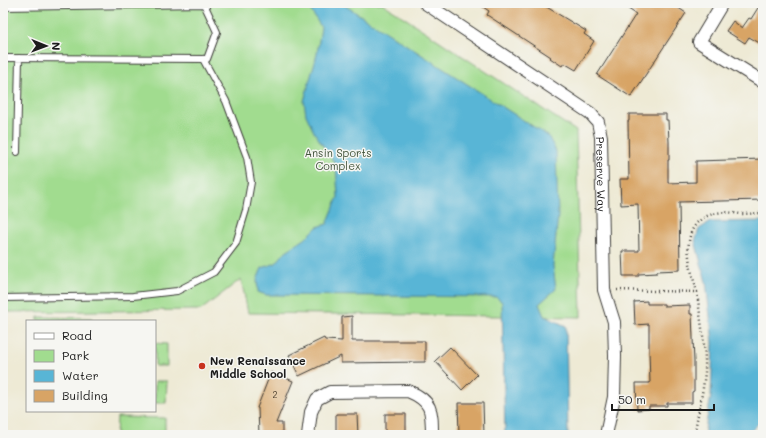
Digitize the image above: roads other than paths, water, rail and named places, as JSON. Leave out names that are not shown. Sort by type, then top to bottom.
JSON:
[{"type":"street","name":"Preserve Way","points":[[425,3],[590,113],[598,122],[601,137],[604,290],[614,322],[616,356],[614,397],[606,435]]},
{"type":"street","points":[[721,3],[720,8],[699,42],[763,82]]},
{"type":"street","points":[[308,435],[311,412],[317,400],[330,392],[408,391],[427,402],[430,411],[432,435]]},
{"type":"lane","points":[[3,7],[204,4],[217,32],[207,59],[3,58]]},
{"type":"lane","points":[[17,152],[19,58]]},
{"type":"lane","points":[[3,298],[133,296],[177,291],[214,272],[236,243],[246,210],[251,182],[247,157],[226,101],[203,59]]},
{"type":"water","points":[[306,3],[341,3],[548,136],[556,151],[558,215],[553,266],[556,289],[539,304],[544,316],[566,326],[568,435],[505,435],[502,302],[496,297],[266,295],[258,292],[257,280],[262,268],[276,263],[286,251],[305,239],[317,227],[327,224],[338,197],[336,165],[314,132],[306,115],[304,101],[317,54],[321,27]]},
{"type":"water","points":[[763,221],[763,419],[752,430],[750,435],[704,435],[711,396],[713,343],[706,282],[695,241],[699,229],[710,222]]},
{"type":"place","name":"New Renaissance Middle School","points":[[202,366]]},
{"type":"park label","name":"Ansin Sports Complex","points":[[338,158]]}]
